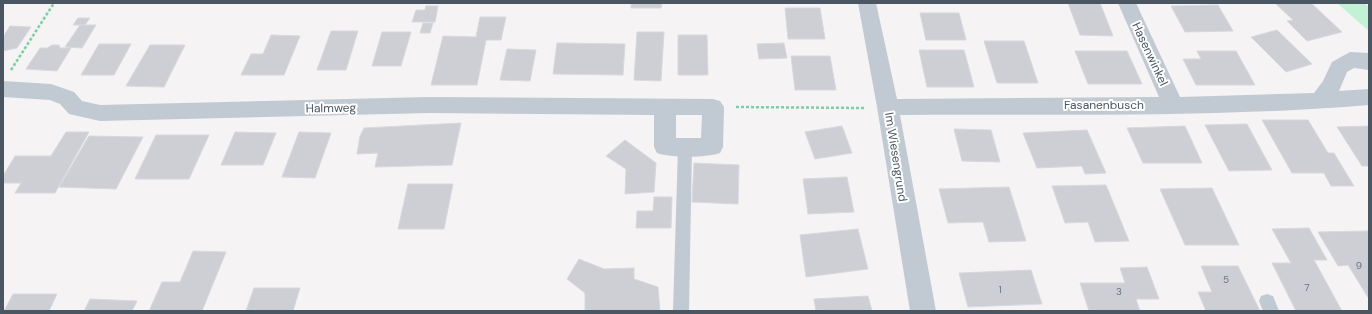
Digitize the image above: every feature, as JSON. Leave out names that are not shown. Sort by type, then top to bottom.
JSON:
[{"type":"street","name":"Im Wiesengrund","points":[[867,3],[923,311]]},
{"type":"street","name":"Hasenwinkel","points":[[1127,3],[1173,105]]},
{"type":"street","points":[[1320,101],[1332,85],[1339,67],[1350,60],[1366,60],[1369,62]]},
{"type":"street","name":"Halmweg","points":[[5,82],[51,92],[67,98],[76,108],[100,113],[429,106],[713,107]]},
{"type":"street","name":"Fasanenbusch","points":[[887,108],[1173,105],[1320,101],[1369,97]]},
{"type":"street","points":[[665,107],[665,147],[712,147],[713,107]]},
{"type":"lane","points":[[681,311],[685,147]]},
{"type":"path","points":[[5,82],[54,3]]},
{"type":"path","points":[[713,107],[887,108]]},
{"type":"green space","points":[[1337,3],[1364,3],[1369,7],[1369,31]]},
{"type":"building","points":[[631,3],[662,3],[661,8],[631,8]]},
{"type":"building","points":[[1068,3],[1100,3],[1113,36],[1080,35]]},
{"type":"building","points":[[1275,3],[1311,3],[1342,32],[1307,41],[1287,21],[1293,20]]},
{"type":"building","points":[[1218,5],[1233,31],[1185,32],[1171,6]]},
{"type":"building","points":[[426,6],[438,6],[435,22],[412,22],[416,10],[425,10]]},
{"type":"building","points":[[785,8],[820,8],[825,39],[788,39]]},
{"type":"building","points":[[920,13],[959,13],[966,40],[926,40]]},
{"type":"building","points":[[480,17],[506,17],[501,40],[486,40],[477,85],[431,85],[443,36],[476,37]]},
{"type":"building","points":[[78,18],[90,18],[85,25],[73,25]]},
{"type":"building","points":[[423,23],[433,23],[430,33],[420,33]]},
{"type":"building","points":[[80,25],[96,25],[82,48],[65,47]]},
{"type":"building","points":[[10,26],[31,27],[17,48],[3,51],[3,37]]},
{"type":"building","points":[[1277,30],[1312,64],[1286,72],[1251,37]]},
{"type":"building","points":[[331,31],[358,31],[346,70],[317,70]]},
{"type":"building","points":[[382,32],[411,32],[401,66],[372,66]]},
{"type":"building","points":[[637,32],[664,32],[661,81],[634,80]]},
{"type":"building","points":[[271,35],[300,36],[284,75],[241,75],[251,54],[263,54]]},
{"type":"building","points":[[678,35],[707,35],[708,75],[678,75]]},
{"type":"building","points":[[984,41],[1024,41],[1038,83],[997,83]]},
{"type":"building","points":[[557,43],[625,44],[623,75],[553,74]]},
{"type":"building","points":[[784,43],[787,58],[759,59],[757,44]]},
{"type":"building","points":[[99,44],[131,44],[114,75],[81,75]]},
{"type":"building","points":[[52,45],[59,45],[60,48],[71,48],[57,71],[26,69],[40,48],[47,48]]},
{"type":"building","points":[[150,45],[185,45],[164,87],[126,86]]},
{"type":"building","points":[[507,49],[536,50],[530,81],[500,80]]},
{"type":"building","points":[[919,50],[964,50],[974,87],[927,87]]},
{"type":"building","points":[[1075,51],[1127,51],[1142,84],[1088,84]]},
{"type":"building","points":[[1197,51],[1236,51],[1255,85],[1196,85],[1183,59],[1201,59]]},
{"type":"building","points":[[791,56],[830,56],[836,90],[795,90]]},
{"type":"building","points":[[1262,120],[1308,120],[1328,153],[1334,153],[1354,186],[1331,186],[1324,173],[1292,173]]},
{"type":"building","points":[[461,123],[452,165],[375,167],[378,153],[357,154],[360,136],[364,128]]},
{"type":"building","points":[[1247,124],[1272,170],[1229,171],[1205,125]]},
{"type":"building","points":[[842,126],[852,153],[815,159],[805,132]]},
{"type":"building","points":[[1185,126],[1202,163],[1143,163],[1127,128]]},
{"type":"building","points":[[1369,126],[1369,166],[1362,166],[1337,127]]},
{"type":"building","points":[[954,129],[991,130],[1000,162],[962,161]]},
{"type":"building","points":[[1087,130],[1106,173],[1085,174],[1082,166],[1037,168],[1023,133]]},
{"type":"building","points":[[66,132],[89,132],[55,193],[15,193],[21,183],[3,183],[3,176],[15,156],[51,156]]},
{"type":"building","points":[[235,132],[276,133],[263,165],[221,165]]},
{"type":"building","points":[[299,132],[331,133],[315,178],[282,177]]},
{"type":"building","points":[[156,135],[209,135],[189,179],[135,179]]},
{"type":"building","points":[[89,136],[143,137],[116,189],[59,187]]},
{"type":"building","points":[[625,140],[656,163],[654,192],[625,194],[626,169],[606,156]]},
{"type":"building","points":[[694,163],[739,165],[738,204],[692,202]]},
{"type":"building","points":[[847,177],[854,212],[808,214],[803,179]]},
{"type":"building","points":[[408,184],[453,184],[444,229],[398,229]]},
{"type":"building","points":[[1106,185],[1129,241],[1095,242],[1088,222],[1065,223],[1052,186]]},
{"type":"building","points":[[1009,187],[1026,241],[989,242],[983,222],[948,223],[939,189]]},
{"type":"building","points":[[1212,188],[1239,245],[1185,245],[1160,189]]},
{"type":"building","points":[[654,197],[672,197],[671,228],[636,228],[637,211],[653,211]]},
{"type":"building","points":[[1309,228],[1327,260],[1314,260],[1342,311],[1296,311],[1272,263],[1291,263],[1272,229]]},
{"type":"building","points":[[858,229],[868,269],[806,277],[800,235]]},
{"type":"building","points":[[1369,231],[1369,299],[1348,265],[1338,266],[1318,232]]},
{"type":"building","points":[[193,251],[226,252],[202,311],[149,311],[162,282],[180,282]]},
{"type":"building","points":[[579,259],[604,269],[634,268],[634,279],[658,287],[660,311],[585,311],[585,293],[567,279]]},
{"type":"building","points":[[1201,266],[1238,266],[1260,311],[1206,311],[1198,292],[1212,292]]},
{"type":"building","points":[[1147,267],[1159,299],[1136,299],[1140,311],[1089,311],[1080,283],[1125,283],[1120,268]]},
{"type":"building","points":[[1031,270],[1042,304],[968,307],[959,273]]},
{"type":"building","points":[[254,288],[300,288],[293,311],[246,311]]},
{"type":"building","points":[[13,294],[57,294],[49,311],[4,311]]},
{"type":"building","points":[[868,296],[872,311],[816,311],[814,299]]},
{"type":"building","points":[[90,299],[137,301],[132,311],[84,311]]}]
